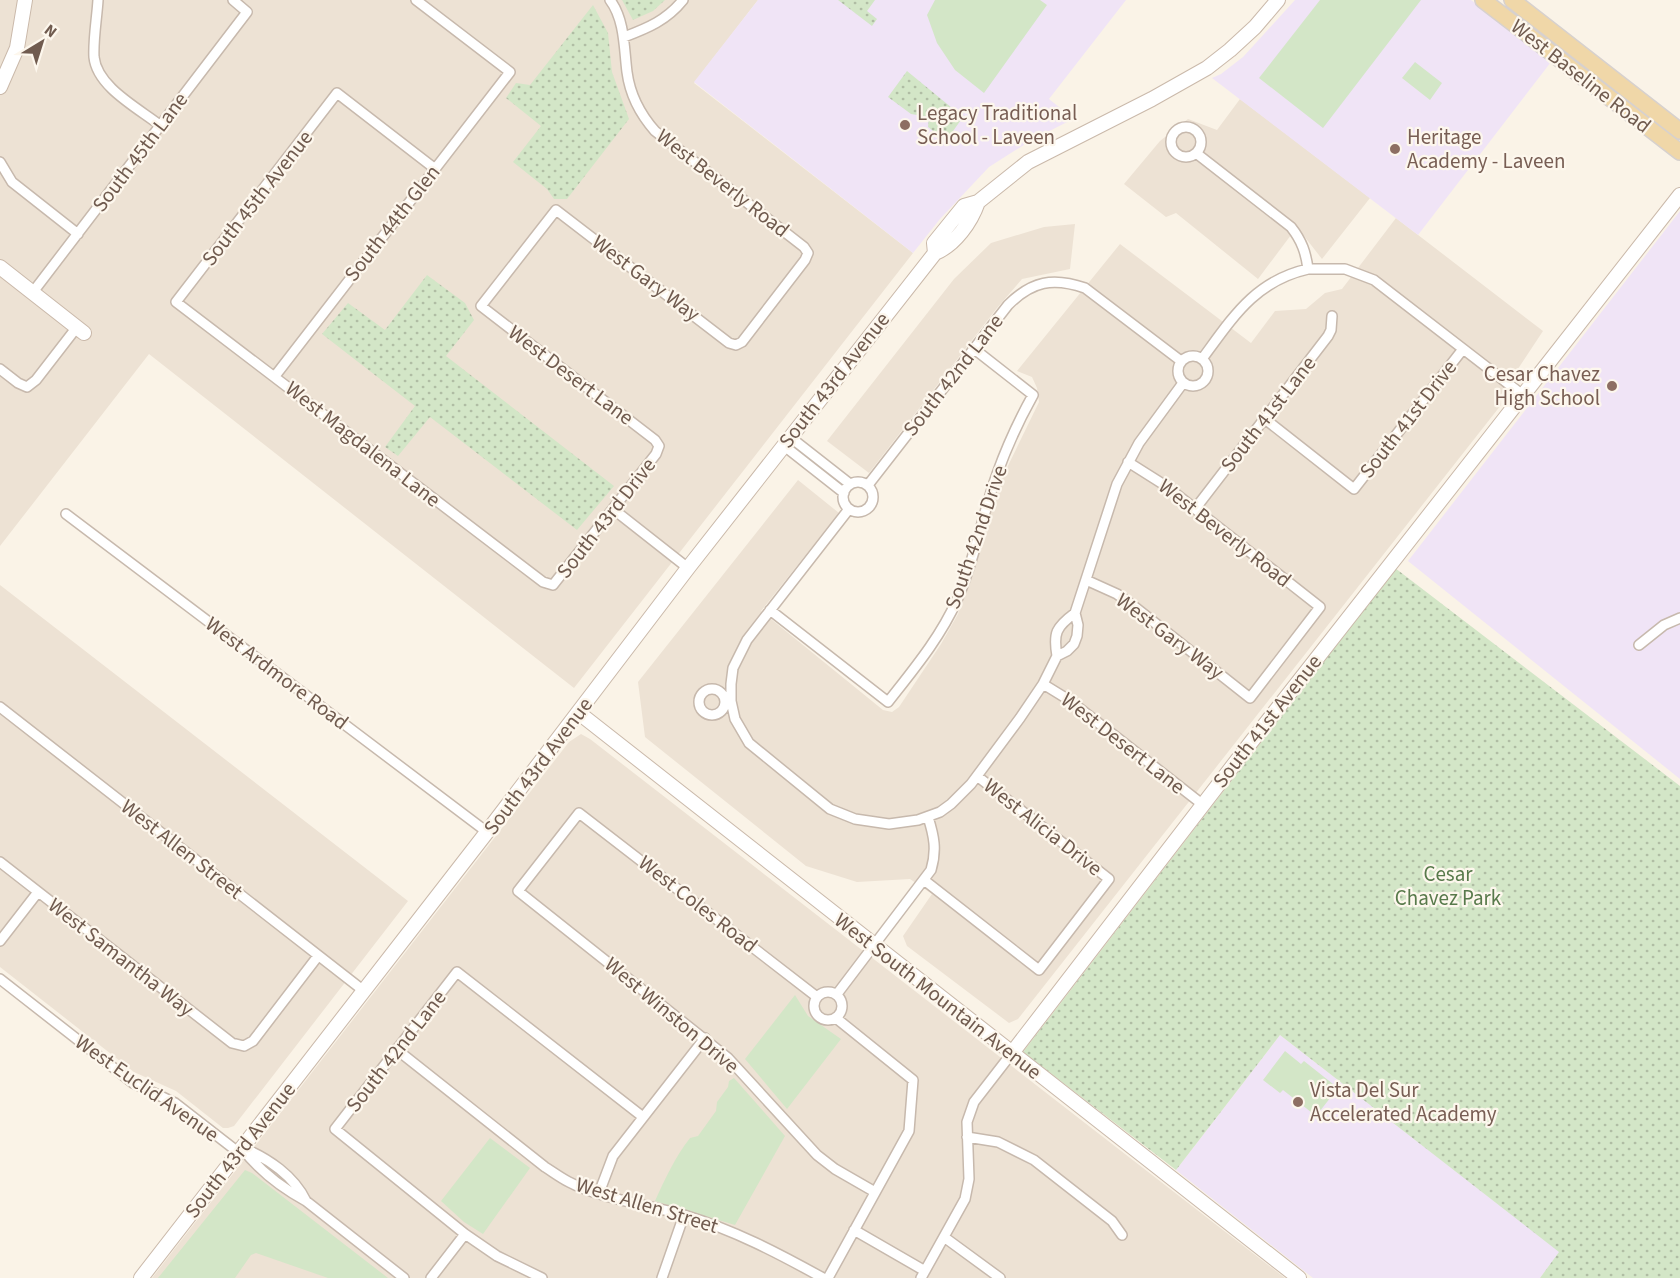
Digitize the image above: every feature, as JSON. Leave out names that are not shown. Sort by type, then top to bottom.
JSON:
[{"type":"main road","name":"West Baseline Road","points":[[1483,0],[1680,152]]},
{"type":"main road","name":"West Baseline Road","points":[[1512,0],[1680,131]]},
{"type":"street","points":[[0,87],[17,48],[25,0]]},
{"type":"street","points":[[98,0],[94,56],[98,73],[109,87],[161,126]]},
{"type":"street","name":"South 45th Lane","points":[[33,292],[247,12],[233,0]]},
{"type":"street","name":"South 44th Glen","points":[[275,376],[510,72],[416,0]]},
{"type":"street","name":"West Beverly Road","points":[[610,0],[615,6],[624,37],[627,74],[632,93],[638,108],[649,124],[808,253],[742,342],[736,345]]},
{"type":"street","points":[[624,37],[659,23],[683,0]]},
{"type":"street","name":"South 43rd Avenue","points":[[141,1278],[579,713],[688,568],[935,253],[934,243],[964,206],[978,202],[1028,162],[1152,99],[1206,68],[1255,27],[1278,0]]},
{"type":"street","name":"South 45th Avenue","points":[[177,302],[338,93],[434,168]]},
{"type":"street","points":[[1196,153],[1291,227],[1306,252],[1308,269]]},
{"type":"street","points":[[0,162],[12,182],[78,234]]},
{"type":"street","name":"South 41st Avenue","points":[[923,1275],[965,1199],[969,1179],[967,1122],[974,1102],[1395,556],[1441,502],[1680,195]]},
{"type":"street","name":"West Gary Way","points":[[556,210],[729,343],[736,345]]},
{"type":"street","name":"West Desert Lane","points":[[556,210],[480,306],[655,440],[659,446]]},
{"type":"street","points":[[0,267],[81,330],[27,387],[0,369]]},
{"type":"street","points":[[1202,359],[1251,297],[1282,277],[1308,269],[1345,269],[1374,280],[1524,396]]},
{"type":"street","name":"South 42nd Lane","points":[[868,485],[973,348],[1008,304],[1021,292],[1051,281],[1085,288],[1181,361]]},
{"type":"street","name":"West Magdalena Lane","points":[[177,302],[543,582],[550,585]]},
{"type":"street","name":"South 41st Lane","points":[[1195,509],[1328,336],[1332,316]]},
{"type":"street","name":"South 42nd Drive","points":[[770,610],[888,702],[932,643],[957,599],[975,550],[997,475],[1016,426],[1034,394],[973,348]]},
{"type":"street","name":"South 41st Drive","points":[[1265,419],[1354,489],[1463,349]]},
{"type":"street","points":[[1189,356],[1202,359],[1208,368],[1203,382],[1193,386],[1183,383],[1177,370],[1181,361],[1189,356]]},
{"type":"street","points":[[849,509],[738,655],[733,668],[728,701],[749,743],[830,809],[855,819],[889,824],[907,823],[940,812],[960,796],[1043,684],[1057,656],[1055,634],[1060,626],[1075,613],[1109,507],[1128,462],[1183,383]]},
{"type":"street","points":[[787,441],[850,484]]},
{"type":"street","points":[[787,441],[844,493]]},
{"type":"street","name":"South 43rd Drive","points":[[550,585],[556,583],[656,454],[659,446]]},
{"type":"street","name":"West Beverly Road","points":[[1128,462],[1159,481],[1320,607],[1250,698]]},
{"type":"street","points":[[859,482],[868,485],[874,496],[869,508],[861,512],[849,509],[844,502],[844,493],[850,484],[859,482]]},
{"type":"street","points":[[613,509],[688,568]]},
{"type":"street","name":"West Ardmore Road","points":[[66,514],[487,832]]},
{"type":"street","name":"West Gary Way","points":[[1086,579],[1117,594],[1131,604],[1250,698]]},
{"type":"street","points":[[1057,656],[1074,644],[1078,625],[1075,613]]},
{"type":"street","points":[[1639,645],[1664,625],[1680,618]]},
{"type":"street","name":"West Desert Lane","points":[[1043,684],[1069,700],[1202,804]]},
{"type":"street","name":"West Allen Street","points":[[0,707],[364,991]]},
{"type":"street","name":"West South Mountain Avenue","points":[[579,713],[874,947],[1299,1278]]},
{"type":"street","name":"West Alicia Drive","points":[[924,880],[1039,970],[1109,879],[977,776]]},
{"type":"street","name":"West Coles Road","points":[[518,891],[579,813],[817,997],[814,1009],[819,1016],[827,1020],[836,1018],[913,1080],[909,1131],[875,1192]]},
{"type":"street","points":[[837,994],[931,870],[935,849],[934,834],[928,817]]},
{"type":"street","name":"West Samantha Way","points":[[0,862],[232,1043],[244,1046],[253,1041],[318,956]]},
{"type":"street","name":"West Winston Drive","points":[[518,891],[728,1058],[818,1155],[835,1169],[875,1192]]},
{"type":"street","points":[[0,941],[38,892]]},
{"type":"street","name":"South 42nd Lane","points":[[465,1234],[335,1129],[457,972],[643,1117]]},
{"type":"street","name":"West Euclid Avenue","points":[[0,979],[133,1083],[175,1103],[240,1150],[260,1155],[299,1186],[306,1201],[404,1278]]},
{"type":"street","points":[[817,997],[824,992],[837,994]]},
{"type":"street","points":[[836,1018],[843,1006],[837,994]]},
{"type":"street","points":[[599,1193],[613,1156],[705,1038]]},
{"type":"street","name":"West Allen Street","points":[[396,1049],[545,1167],[569,1183],[684,1215],[732,1232],[772,1249],[823,1278]]},
{"type":"street","points":[[967,1137],[998,1142],[1034,1160],[1112,1221],[1122,1235]]},
{"type":"street","points":[[828,1278],[875,1192]]},
{"type":"street","points":[[663,1278],[684,1215]]},
{"type":"street","points":[[854,1230],[923,1275]]},
{"type":"street","points":[[431,1278],[465,1234],[497,1256],[542,1278]]},
{"type":"street","points":[[944,1237],[1000,1278]]},
{"type":"shaded area","points":[[0,0],[758,0],[694,83],[913,253],[574,688],[149,354],[0,546]]},
{"type":"shaded area","name":"Legacy Traditional School - Laveen","points":[[758,0],[1126,0],[1049,99],[1064,111],[1069,121],[1030,141],[989,167],[940,219],[913,253],[694,82]]},
{"type":"shaded area","name":"Heritage Academy - Laveen","points":[[1295,0],[1471,0],[1551,62],[1418,235],[1212,78],[1243,57]]},
{"type":"shaded area","points":[[1240,99],[1370,198],[1322,259],[1297,227],[1258,279],[1176,213],[1166,217],[1124,184],[1160,141],[1188,119],[1217,130]]},
{"type":"shaded area","name":"Cesar Chavez High School","points":[[1680,211],[1680,779],[1408,561]]},
{"type":"shaded area","points":[[1396,218],[1543,331],[1500,396],[1501,405],[1018,1019],[1009,1023],[907,946],[903,936],[932,894],[910,879],[857,882],[806,866],[645,737],[638,682],[798,480],[839,513],[761,611],[883,710],[892,712],[899,707],[958,614],[1002,478],[1039,402],[1037,388],[1032,377],[1017,371],[1120,244],[1251,343],[1275,311],[1306,309],[1325,293],[1342,289]]},
{"type":"shaded area","points":[[1075,224],[1070,269],[1022,279],[869,473],[827,441],[954,279],[991,243],[1044,227]]},
{"type":"shaded area","points":[[0,585],[408,901],[234,1126],[223,1128],[176,1091],[134,1072],[0,967]]},
{"type":"shaded area","points":[[581,734],[1285,1278],[152,1278],[569,742]]},
{"type":"shaded area","name":"Vista Del Sur Accelerated Academy","points":[[1280,1035],[1560,1252],[1540,1278],[1313,1278],[1176,1170]]},
{"type":"green space","points":[[622,0],[665,0],[653,11],[633,20]]},
{"type":"green space","points":[[838,0],[875,0],[867,11],[877,19],[872,26]]},
{"type":"green space","points":[[935,0],[1040,0],[1047,5],[984,93],[955,70],[937,43],[927,15]]},
{"type":"green space","points":[[1320,0],[1421,0],[1323,128],[1259,78]]},
{"type":"green space","points":[[593,5],[608,33],[612,72],[629,119],[567,199],[554,199],[547,189],[513,162],[541,126],[506,98],[516,83],[530,85]]},
{"type":"green space","points":[[1415,62],[1442,83],[1430,100],[1402,78]]},
{"type":"green space","points":[[907,71],[963,117],[946,141],[928,127],[929,117],[911,114],[888,97]]},
{"type":"green space","points":[[427,275],[465,303],[474,320],[446,356],[614,486],[577,530],[430,417],[398,456],[385,447],[415,406],[322,334],[348,303],[385,330]]},
{"type":"green space","name":"Cesar Chavez Park","points":[[1395,568],[1680,786],[1680,1278],[1540,1278],[1559,1252],[1280,1035],[1176,1170],[1023,1052]]},
{"type":"green space","points":[[795,995],[808,1016],[841,1039],[787,1109],[745,1059]]},
{"type":"green space","points":[[1285,1051],[1301,1064],[1304,1061],[1338,1088],[1316,1116],[1283,1090],[1280,1093],[1263,1080]]},
{"type":"green space","points":[[734,1078],[785,1136],[735,1225],[655,1201],[680,1153],[690,1138],[698,1136],[716,1111],[717,1102],[728,1087],[729,1081]]},
{"type":"green space","points":[[490,1138],[530,1168],[483,1234],[464,1222],[441,1201]]},
{"type":"green space","points":[[245,1170],[252,1173],[388,1278],[328,1278],[256,1253],[251,1255],[235,1278],[158,1278]]},
{"type":"place","name":"Legacy Traditional School - Laveen","points":[[905,125]]},
{"type":"place","name":"Heritage Academy - Laveen","points":[[1395,149]]},
{"type":"place","name":"Cesar Chavez High School","points":[[1612,386]]},
{"type":"place","name":"Vista Del Sur Accelerated Academy","points":[[1298,1102]]}]
